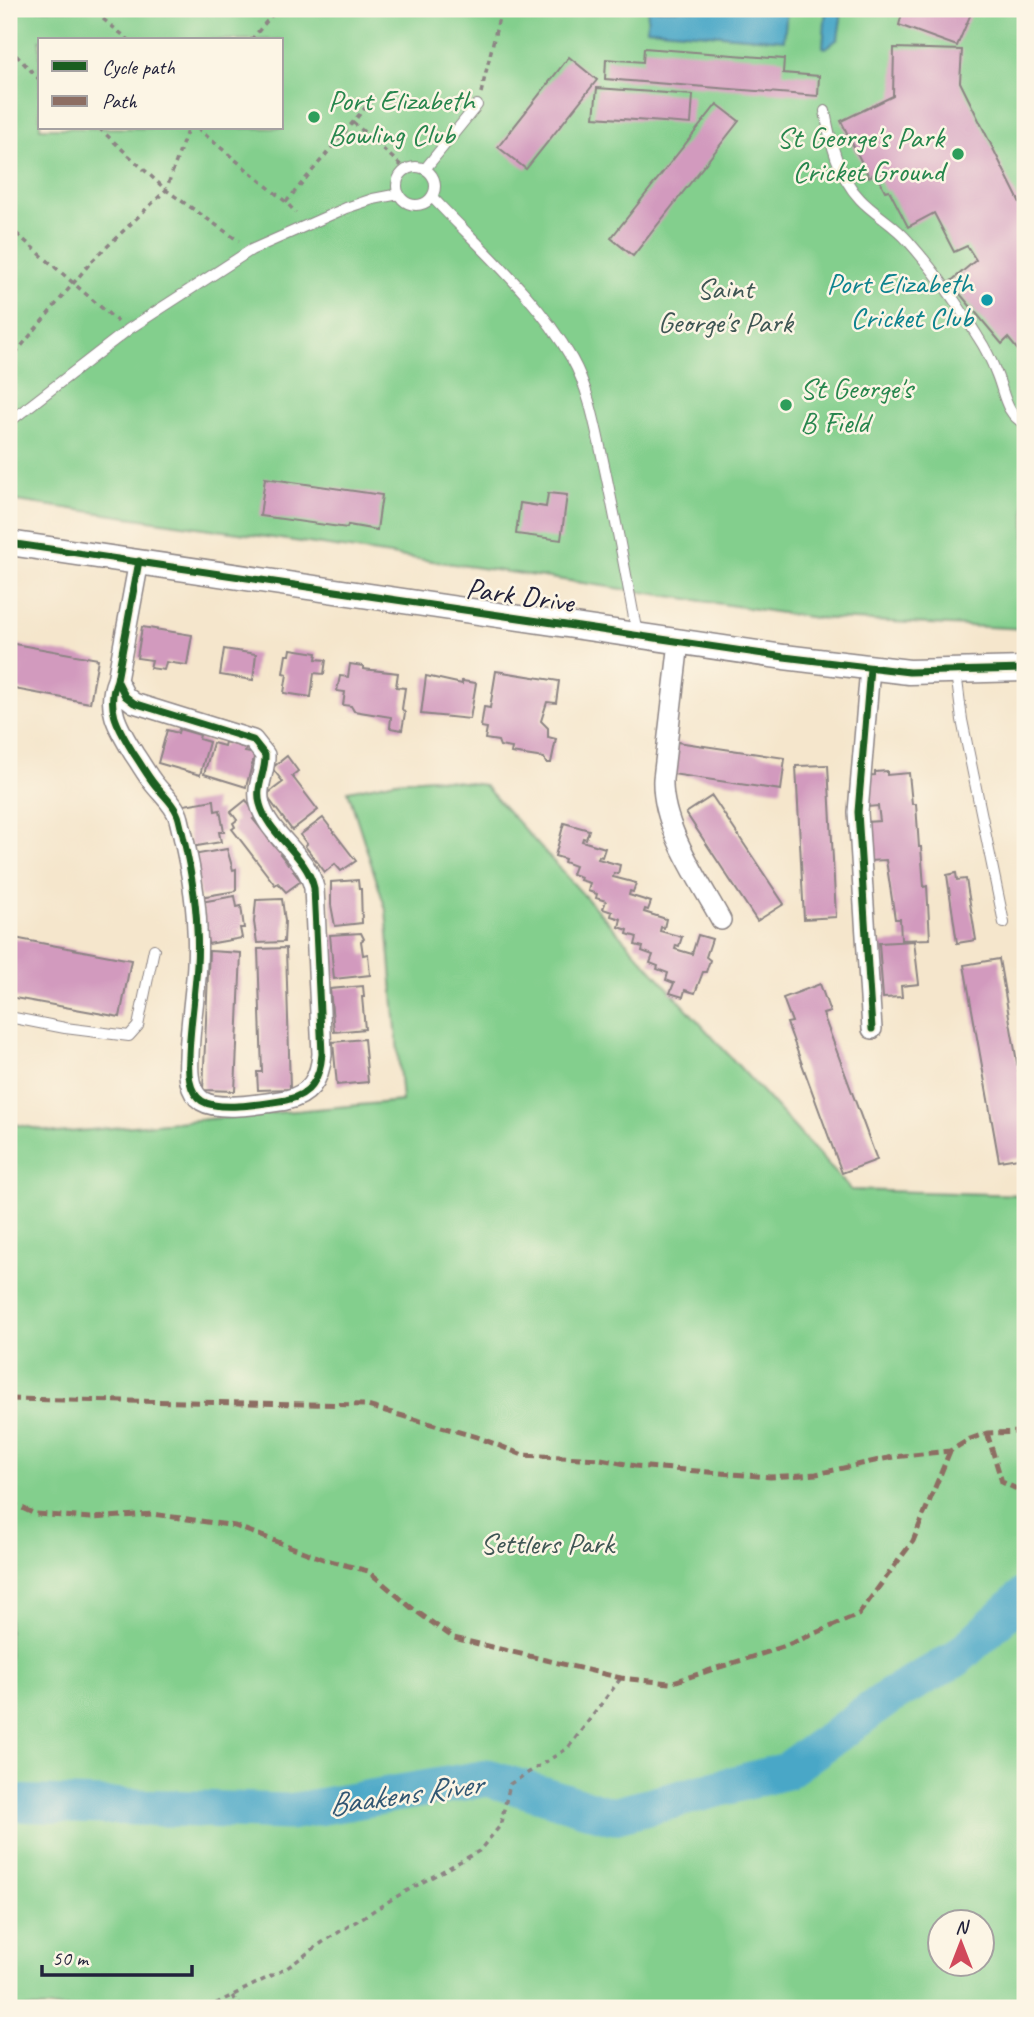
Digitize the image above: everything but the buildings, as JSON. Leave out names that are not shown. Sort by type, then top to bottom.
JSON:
[{"type":"street","name":"Park Drive","points":[[9,543],[679,642],[909,672],[1025,669]]},
{"type":"street","points":[[117,680],[125,696],[134,703],[253,740],[265,755],[258,786],[260,807],[308,871],[314,888],[322,1054],[314,1085],[301,1096],[217,1106],[201,1101],[191,1084],[188,1071],[189,1040],[198,929],[178,815],[151,780],[115,722],[112,697],[139,561]]},
{"type":"street","points":[[679,642],[663,779],[663,802],[671,826],[721,920]]},
{"type":"street","points":[[870,667],[858,811],[872,1029]]},
{"type":"lane","points":[[425,169],[478,105]]},
{"type":"lane","points":[[825,111],[829,137],[847,178],[860,199],[893,224],[933,269],[983,345],[998,378],[1006,405],[1014,417],[1025,424]]},
{"type":"lane","points":[[418,167],[425,169],[434,178],[436,184],[432,197],[427,202],[415,205],[399,194],[398,181],[406,170],[418,167]]},
{"type":"lane","points":[[9,422],[129,329],[251,250],[373,199],[399,194]]},
{"type":"lane","points":[[432,197],[504,268],[561,341],[574,362],[595,427],[607,478],[637,635]]},
{"type":"lane","points":[[956,671],[962,720],[1004,923]]},
{"type":"lane","points":[[9,1017],[65,1028],[129,1036],[138,1026],[154,949]]},
{"type":"path","points":[[253,38],[277,9]]},
{"type":"path","points":[[478,105],[501,9]]},
{"type":"path","points":[[103,19],[127,38]]},
{"type":"path","points":[[9,48],[38,78]]},
{"type":"path","points":[[286,202],[375,96]]},
{"type":"path","points":[[353,122],[406,170]]},
{"type":"path","points":[[101,130],[166,190],[251,250]]},
{"type":"path","points":[[9,361],[92,262],[166,190],[187,130]]},
{"type":"path","points":[[199,130],[286,202],[307,226]]},
{"type":"path","points":[[9,227],[111,318],[129,329]]},
{"type":"path","points":[[207,2008],[287,1968],[394,1898],[479,1851],[500,1826],[510,1784],[568,1748],[621,1678]]},
{"type":"path","points":[[232,1996],[243,2008]]},
{"type":"green space","name":"Saint George's Park","points":[[9,9],[1025,9],[1025,629],[815,618],[9,500]]},
{"type":"green space","name":"Settlers Park","points":[[432,778],[484,785],[851,1190],[1025,1195],[1025,2008],[9,2008],[9,1123],[58,1133],[402,1101],[386,910],[348,791],[396,781]]},
{"type":"water","points":[[648,9],[787,9],[784,40],[647,29]]},
{"type":"water","points":[[826,9],[840,9],[842,12],[838,39],[826,48],[823,47]]},
{"type":"waterway","name":"Baakens River","points":[[9,1803],[289,1812],[488,1778],[613,1816],[786,1771],[889,1697],[956,1659],[1025,1595]]},
{"type":"marked path","points":[[9,1399],[364,1405],[477,1437],[523,1455],[601,1459],[635,1466],[770,1477],[816,1474],[893,1457],[950,1451],[987,1433],[1025,1432]]},
{"type":"marked path","points":[[987,1433],[1002,1482],[1025,1493]]},
{"type":"marked path","points":[[9,1502],[35,1514],[91,1518],[153,1514],[235,1526],[323,1559],[368,1571],[413,1609],[454,1638],[621,1678],[670,1683],[783,1647],[858,1615],[913,1541],[950,1451]]},
{"type":"cycle path","points":[[9,543],[784,657],[909,672],[1025,669]]},
{"type":"cycle path","points":[[117,680],[125,696],[134,703],[253,740],[265,755],[259,792],[264,815],[304,865],[314,888],[322,1054],[313,1084],[295,1098],[255,1105],[220,1106],[202,1101],[191,1087],[189,1063],[198,946],[195,902],[188,860],[177,814],[134,754],[115,718],[112,700],[139,561]]},
{"type":"cycle path","points":[[870,668],[858,812],[872,1029]]},
{"type":"place","name":"Port Elizabeth Bowling Club","points":[[314,117]]},
{"type":"place","name":"St George's Park Cricket Ground","points":[[958,154]]},
{"type":"place","name":"Port Elizabeth Cricket Club","points":[[987,300]]},
{"type":"place","name":"St George's B Field","points":[[786,405]]}]
